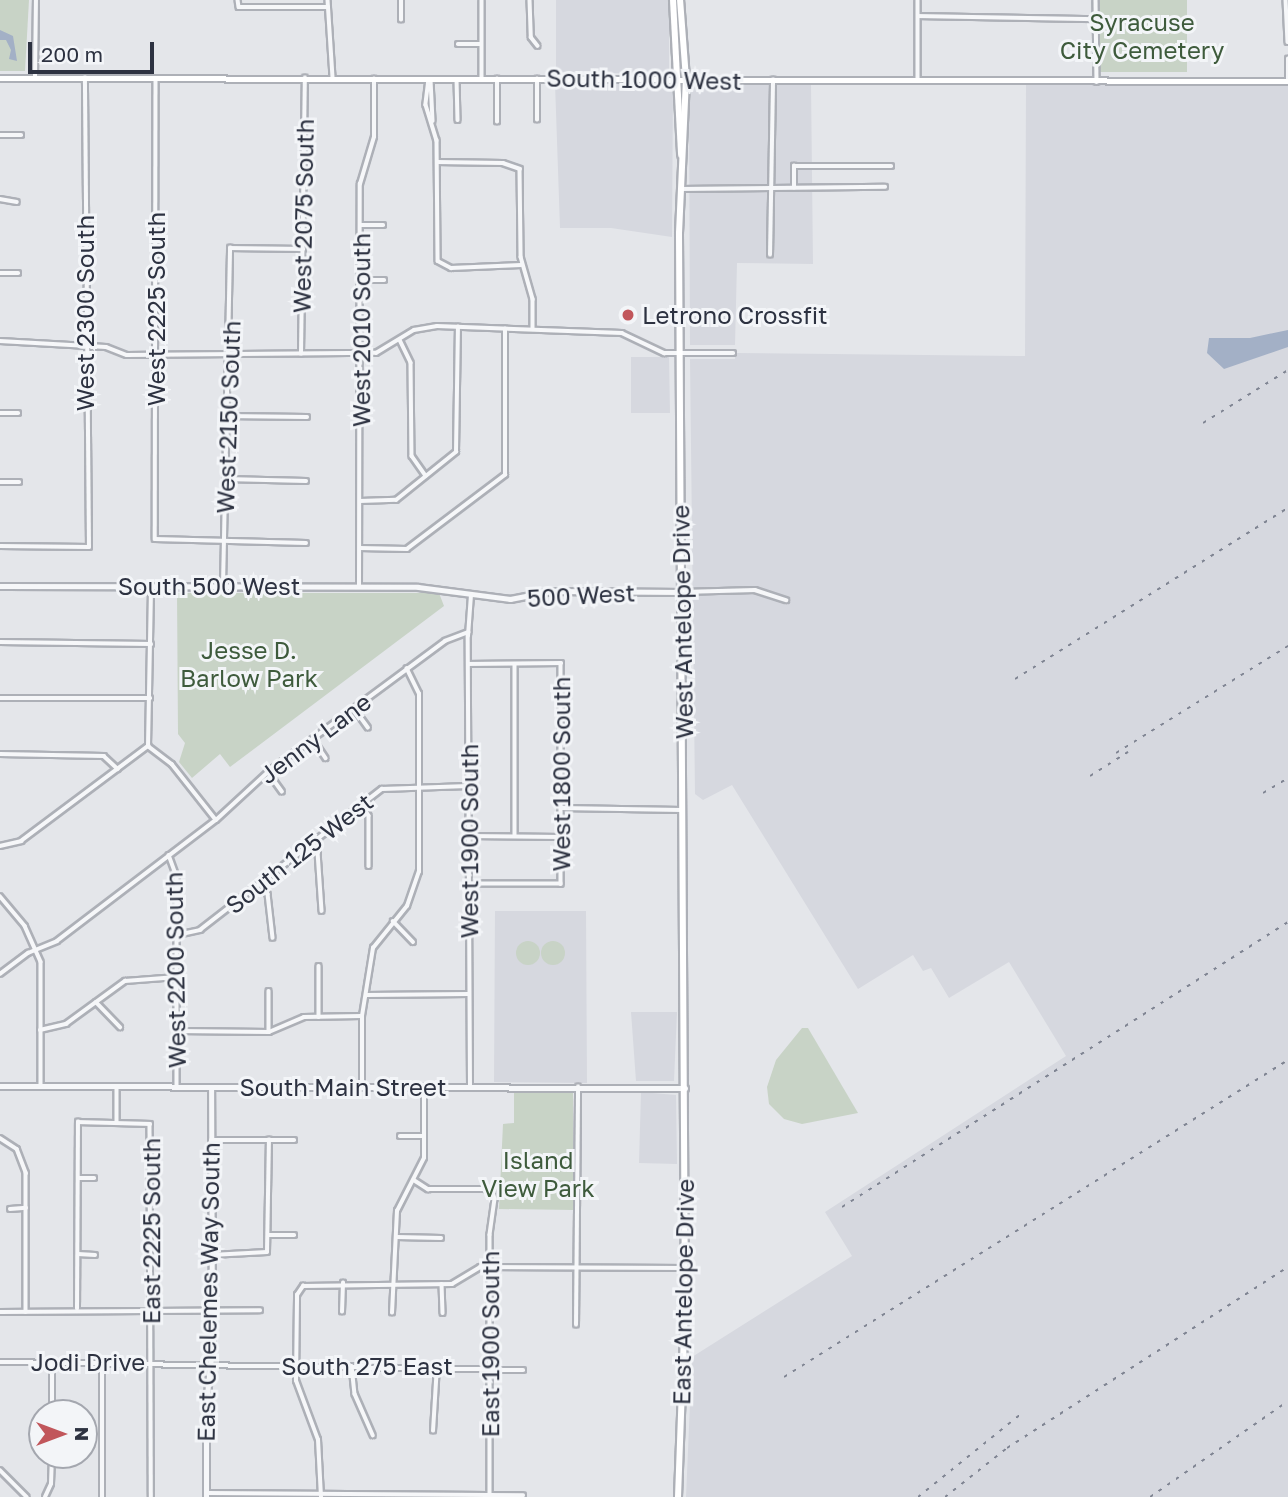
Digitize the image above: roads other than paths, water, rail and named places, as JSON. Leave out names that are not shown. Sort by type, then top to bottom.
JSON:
[{"type":"main road","name":"West Antelope Drive","points":[[673,0],[682,79]]},
{"type":"main road","name":"West Antelope Drive","points":[[680,0],[685,1088]]},
{"type":"main road","name":"South 1000 West","points":[[0,78],[537,77],[918,82],[1288,81]]},
{"type":"main road","name":"East Antelope Drive","points":[[678,1497],[685,1088]]},
{"type":"street","points":[[35,78],[36,0]]},
{"type":"street","points":[[238,0],[239,7],[328,7]]},
{"type":"street","points":[[328,0],[333,78]]},
{"type":"street","points":[[401,0],[401,20]]},
{"type":"street","points":[[482,0],[482,77]]},
{"type":"street","points":[[530,0],[531,37],[538,46]]},
{"type":"street","points":[[918,0],[918,82]]},
{"type":"street","points":[[1096,0],[1097,82]]},
{"type":"street","points":[[1286,0],[1288,42]]},
{"type":"street","points":[[918,16],[1096,19]]},
{"type":"street","points":[[458,44],[481,44]]},
{"type":"street","points":[[1288,59],[1288,81]]},
{"type":"street","name":"West 2010 South","points":[[359,586],[361,172],[374,137],[374,77]]},
{"type":"street","points":[[430,77],[426,105],[433,123]]},
{"type":"street","points":[[430,77],[437,162],[439,262],[451,268],[521,265]]},
{"type":"street","points":[[457,77],[458,120]]},
{"type":"street","points":[[497,122],[498,77]]},
{"type":"street","points":[[537,77],[537,120]]},
{"type":"street","name":"West 2300 South","points":[[0,547],[89,547],[84,346],[85,78]]},
{"type":"street","name":"West 2075 South","points":[[301,354],[305,78]]},
{"type":"street","name":"West 2225 South","points":[[156,79],[155,539],[225,541]]},
{"type":"street","points":[[770,255],[773,243],[774,188],[772,80]]},
{"type":"street","points":[[0,135],[21,135]]},
{"type":"street","points":[[437,162],[519,167],[523,176],[521,265],[533,299],[533,329]]},
{"type":"street","points":[[794,188],[794,166],[891,166]]},
{"type":"street","points":[[681,189],[885,187]]},
{"type":"street","points":[[0,199],[17,202]]},
{"type":"street","points":[[361,225],[383,225]]},
{"type":"street","name":"West 2150 South","points":[[223,586],[226,353],[232,314],[230,248],[303,249]]},
{"type":"street","points":[[0,273],[18,273]]},
{"type":"street","points":[[361,280],[383,280]]},
{"type":"street","points":[[0,341],[106,347],[127,355],[361,354],[385,351],[420,328],[458,327],[622,333],[652,350],[733,353]]},
{"type":"street","points":[[360,501],[392,502],[456,452],[458,327]]},
{"type":"street","points":[[359,548],[407,549],[505,475],[505,329]]},
{"type":"street","points":[[400,340],[411,363],[412,456],[426,477]]},
{"type":"street","points":[[0,413],[18,413]]},
{"type":"street","points":[[226,416],[307,417]]},
{"type":"street","points":[[226,480],[306,481]]},
{"type":"street","points":[[0,482],[19,482]]},
{"type":"street","points":[[225,541],[306,543]]},
{"type":"street","name":"South 500 West","points":[[0,586],[418,587]]},
{"type":"street","points":[[148,746],[151,587]]},
{"type":"street","name":"500 West","points":[[418,587],[510,598],[551,591],[755,590],[786,600]]},
{"type":"street","name":"West 1900 South","points":[[470,1087],[468,632],[471,595]]},
{"type":"street","name":"Jenny Lane","points":[[0,974],[37,949],[57,940],[216,820],[268,772],[445,641],[468,632]]},
{"type":"street","points":[[0,642],[151,643]]},
{"type":"street","points":[[468,663],[515,665],[515,836]]},
{"type":"street","name":"West 1800 South","points":[[469,884],[561,884],[561,663],[515,665]]},
{"type":"street","points":[[362,1087],[362,1016],[373,948],[407,906],[419,872],[419,694],[407,669]]},
{"type":"street","points":[[0,698],[150,698]]},
{"type":"street","points":[[354,708],[368,727]]},
{"type":"street","points":[[313,739],[326,758]]},
{"type":"street","points":[[0,846],[21,841],[148,746]]},
{"type":"street","points":[[148,746],[172,764],[216,820]]},
{"type":"street","points":[[0,754],[90,754],[104,756],[118,768]]},
{"type":"street","points":[[268,772],[282,791]]},
{"type":"street","name":"South 125 West","points":[[177,935],[200,930],[361,804],[391,786],[468,786]]},
{"type":"street","points":[[361,804],[369,816],[369,866]]},
{"type":"street","points":[[561,808],[684,810]]},
{"type":"street","points":[[469,836],[561,836]]},
{"type":"street","points":[[312,841],[318,852],[322,911]]},
{"type":"street","name":"West 2200 South","points":[[169,855],[177,877],[177,1087]]},
{"type":"street","points":[[261,883],[268,894],[273,938]]},
{"type":"street","points":[[0,896],[37,949],[41,1086]]},
{"type":"street","points":[[393,921],[413,942]]},
{"type":"street","points":[[319,966],[319,1017]]},
{"type":"street","points":[[40,1030],[66,1024],[135,977],[177,977]]},
{"type":"street","points":[[269,991],[269,1032]]},
{"type":"street","points":[[366,995],[470,994]]},
{"type":"street","points":[[96,1002],[120,1027]]},
{"type":"street","points":[[177,1031],[269,1032],[304,1017],[362,1016]]},
{"type":"street","name":"South Main Street","points":[[0,1086],[685,1088]]},
{"type":"street","points":[[78,1309],[78,1122],[117,1123],[117,1086]]},
{"type":"street","name":"East Chelemes Way South","points":[[206,1495],[211,1310],[211,1087]]},
{"type":"street","points":[[392,1313],[397,1284],[400,1201],[423,1164],[424,1087]]},
{"type":"street","points":[[576,1325],[578,1087]]},
{"type":"street","name":"East 2225 South","points":[[117,1123],[150,1124],[151,1497]]},
{"type":"street","points":[[400,1136],[424,1136]]},
{"type":"street","points":[[0,1138],[17,1149],[26,1173],[26,1312]]},
{"type":"street","points":[[211,1140],[294,1140]]},
{"type":"street","points":[[211,1255],[267,1252],[269,1140]]},
{"type":"street","points":[[78,1178],[94,1178]]},
{"type":"street","name":"East 1900 South","points":[[414,1180],[428,1189],[493,1192],[490,1267],[490,1495]]},
{"type":"street","points":[[10,1209],[26,1208]]},
{"type":"street","points":[[268,1235],[294,1235]]},
{"type":"street","points":[[397,1237],[441,1238]]},
{"type":"street","points":[[78,1254],[94,1255]]},
{"type":"street","points":[[321,1495],[320,1450],[299,1398],[296,1365],[300,1288],[308,1283],[442,1284],[490,1267],[684,1268]]},
{"type":"street","points":[[342,1312],[343,1283]]},
{"type":"street","points":[[442,1284],[443,1313]]},
{"type":"street","points":[[0,1312],[78,1309],[260,1310]]},
{"type":"street","name":"Jodi Drive","points":[[0,1362],[152,1362],[210,1365]]},
{"type":"street","points":[[52,1362],[52,1399]]},
{"type":"street","points":[[102,1362],[102,1497]]},
{"type":"street","name":"South 275 East","points":[[210,1365],[490,1366],[523,1370]]},
{"type":"street","points":[[352,1366],[355,1394],[373,1435]]},
{"type":"street","points":[[433,1431],[437,1366]]},
{"type":"street","points":[[44,1497],[51,1484],[52,1469]]},
{"type":"street","points":[[0,1470],[27,1497]]},
{"type":"street","points":[[206,1495],[523,1495]]},
{"type":"water","points":[[0,30],[13,36],[17,61],[9,59],[11,50],[6,40],[0,40]]},
{"type":"water","points":[[1288,330],[1288,347],[1224,369],[1207,353],[1209,338],[1250,338]]},
{"type":"railway","points":[[1203,423],[1288,370]]},
{"type":"railway","points":[[1015,679],[1288,508]]},
{"type":"railway","points":[[1116,753],[1288,646]]},
{"type":"railway","points":[[1090,776],[1128,752]]},
{"type":"railway","points":[[1263,793],[1288,778]]},
{"type":"railway","points":[[842,1207],[1288,922]]},
{"type":"railway","points":[[784,1377],[1288,1060]]},
{"type":"railway","points":[[945,1497],[1007,1448],[1288,1267]]},
{"type":"railway","points":[[1150,1497],[1288,1401]]},
{"type":"railway","points":[[918,1497],[1021,1414]]},
{"type":"place","name":"Letrono Crossfit","points":[[628,315]]},
{"type":"park label","name":"Syracuse City Cemetery","points":[[1142,36]]},
{"type":"park label","name":"Jesse D. Barlow Park","points":[[249,664]]},
{"type":"park label","name":"Island View Park","points":[[538,1174]]}]
